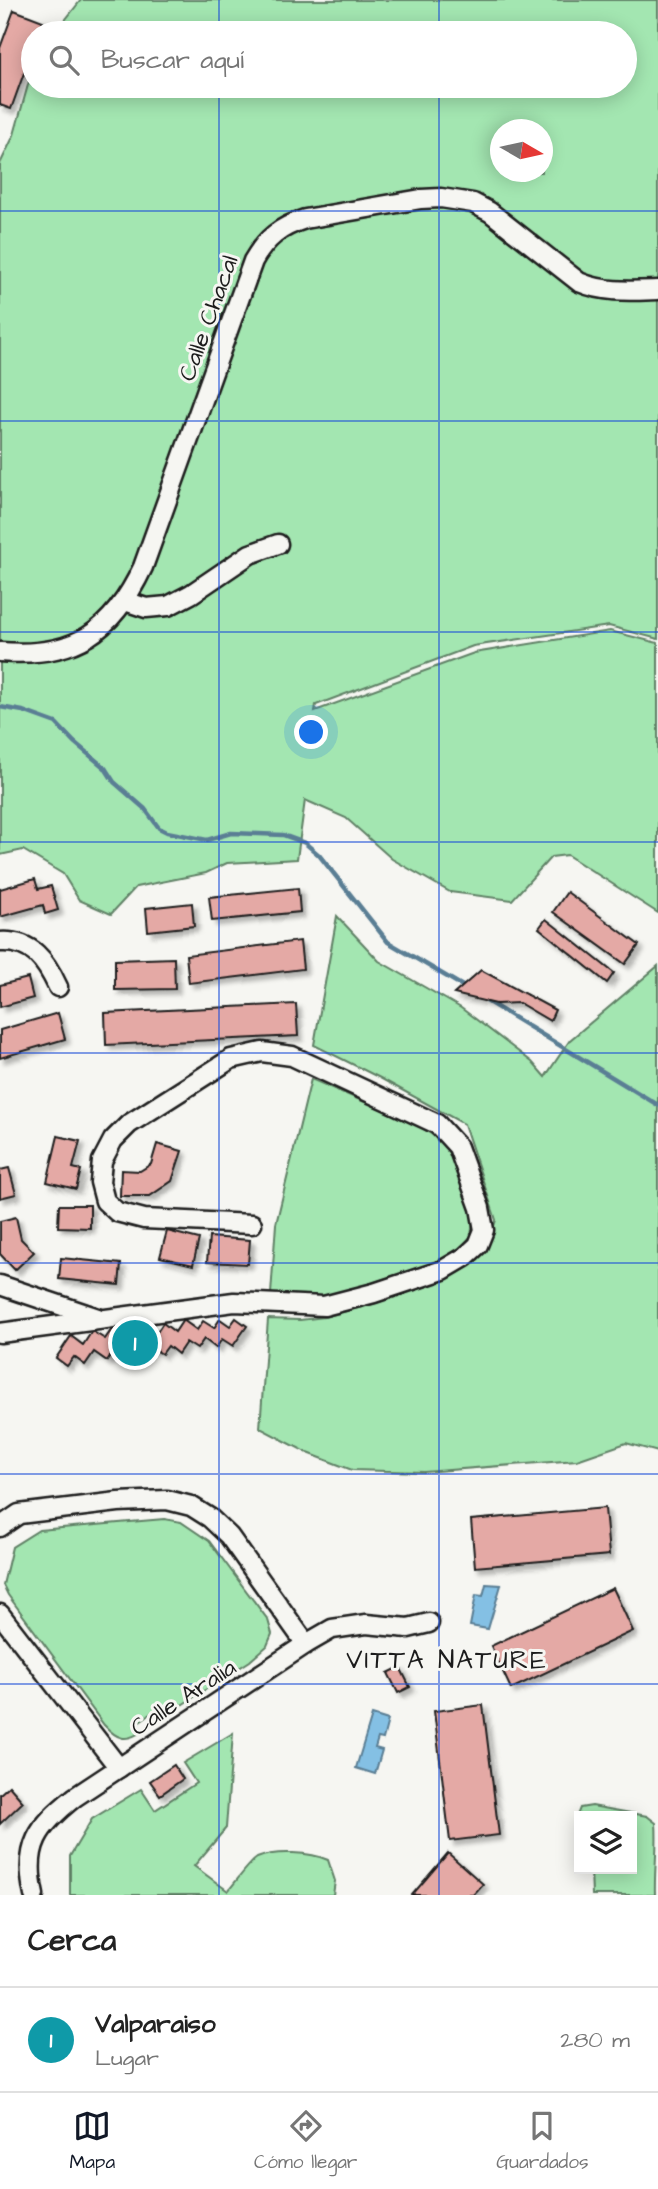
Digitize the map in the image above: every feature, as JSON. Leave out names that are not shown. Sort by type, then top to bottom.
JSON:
[{"type":"street","name":"Calle Chacal","points":[[0,652],[37,652],[73,643],[92,635],[107,623],[125,601],[146,557],[253,261],[274,233],[305,219],[421,199],[459,200],[473,203],[490,212],[579,282],[595,289],[610,291],[658,290]]},
{"type":"street","points":[[125,601],[146,608],[168,606],[191,594],[250,554],[278,544]]},
{"type":"street","points":[[0,942],[26,945],[40,955],[58,987]]},
{"type":"street","points":[[0,1333],[234,1302],[324,1306],[443,1270],[465,1257],[478,1245],[484,1230],[480,1208],[458,1147],[437,1124],[292,1056],[261,1052],[230,1059],[129,1124],[113,1140],[102,1161],[100,1182],[105,1201],[117,1212],[144,1219],[252,1224]]},
{"type":"street","points":[[0,1285],[102,1319]]},
{"type":"street","points":[[0,1527],[19,1514],[118,1502],[167,1500],[191,1506],[211,1518],[229,1536],[306,1644]]},
{"type":"street","points":[[0,1614],[119,1768]]},
{"type":"street","name":"Calle Aralia","points":[[34,1895],[30,1878],[31,1856],[38,1833],[49,1817],[119,1768],[332,1629],[366,1624],[408,1628],[429,1623]]},
{"type":"green space","points":[[81,0],[658,0],[658,639],[609,626],[473,646],[316,705],[315,711],[474,653],[610,631],[658,643],[658,913],[567,855],[551,857],[512,900],[450,892],[392,859],[346,818],[305,800],[297,859],[227,863],[206,873],[136,887],[111,914],[79,900],[63,874],[23,850],[0,855],[0,164],[14,135],[24,98],[637,98],[637,21],[64,21]]},
{"type":"green space","points":[[337,916],[379,961],[461,1008],[532,1062],[545,1077],[570,1040],[658,966],[658,1452],[626,1443],[577,1460],[424,1472],[352,1470],[308,1453],[260,1428],[268,1319],[300,1320],[324,1317],[447,1279],[473,1263],[486,1250],[496,1220],[464,1124],[314,1045]]},
{"type":"green space","points":[[311,1079],[416,1124],[440,1140],[456,1162],[473,1220],[471,1236],[460,1249],[439,1261],[321,1297],[271,1294],[276,1224]]},
{"type":"green space","points":[[164,1519],[181,1522],[209,1541],[268,1620],[272,1634],[267,1646],[250,1661],[163,1717],[157,1709],[137,1723],[142,1731],[122,1738],[104,1725],[3,1585],[12,1547],[39,1530]]},
{"type":"green space","points":[[233,1733],[226,1828],[194,1866],[228,1891],[257,1858],[283,1853],[312,1855],[328,1860],[335,1881],[333,1895],[70,1895],[70,1856],[92,1819],[141,1789],[155,1810],[196,1783],[183,1763]]},
{"type":"green space","points":[[592,1806],[620,1811],[579,1811],[580,1808]]},
{"type":"green space","points":[[637,1814],[647,1816],[656,1823],[655,1895],[592,1895],[591,1874],[637,1874]]},
{"type":"water","points":[[486,1584],[501,1585],[488,1629],[470,1626],[476,1595],[483,1596]]},
{"type":"water","points":[[372,1715],[388,1720],[383,1739],[378,1738],[375,1748],[382,1750],[375,1774],[356,1768]]},
{"type":"building","points":[[14,10],[43,21],[21,21],[21,81],[11,109],[0,105],[0,48]]},
{"type":"building","points":[[35,879],[38,889],[51,886],[58,910],[45,914],[43,905],[0,917],[0,889]]},
{"type":"building","points":[[298,888],[300,912],[212,921],[209,897]]},
{"type":"building","points":[[567,892],[639,945],[625,964],[553,912]]},
{"type":"building","points":[[192,903],[194,926],[148,931],[146,908]]},
{"type":"building","points":[[546,919],[614,973],[607,983],[539,928]]},
{"type":"building","points":[[300,941],[303,969],[189,983],[186,955]]},
{"type":"building","points":[[174,958],[175,989],[115,990],[115,960]]},
{"type":"building","points":[[481,970],[555,1010],[550,1021],[519,1003],[496,1004],[454,994]]},
{"type":"building","points":[[28,978],[33,998],[0,1007],[0,985]]},
{"type":"building","points":[[296,1004],[298,1036],[106,1045],[105,1013]]},
{"type":"building","points":[[58,1013],[65,1039],[0,1058],[0,1030]]},
{"type":"building","points":[[58,1136],[80,1141],[73,1168],[81,1170],[76,1189],[47,1182]]},
{"type":"building","points":[[157,1144],[182,1151],[172,1181],[150,1196],[120,1196],[121,1170],[140,1171],[151,1164]]},
{"type":"building","points":[[9,1168],[16,1194],[0,1198],[0,1170]]},
{"type":"building","points":[[59,1205],[90,1205],[90,1228],[58,1227]]},
{"type":"building","points":[[16,1217],[21,1239],[34,1252],[15,1270],[0,1254],[0,1221]]},
{"type":"building","points":[[167,1231],[199,1239],[193,1265],[160,1257]]},
{"type":"building","points":[[209,1237],[250,1240],[248,1264],[207,1262]]},
{"type":"building","points":[[61,1258],[121,1264],[119,1285],[59,1279]]},
{"type":"building","points":[[236,1318],[247,1326],[233,1346],[222,1339],[216,1348],[204,1339],[197,1349],[186,1342],[178,1354],[168,1346],[162,1354],[149,1346],[142,1356],[132,1349],[126,1358],[114,1350],[107,1361],[94,1352],[85,1365],[74,1357],[67,1366],[56,1358],[71,1336],[83,1345],[92,1331],[105,1339],[112,1329],[123,1337],[130,1327],[140,1334],[146,1324],[157,1332],[163,1323],[175,1332],[183,1320],[197,1330],[203,1321],[214,1328],[220,1319],[230,1326]]},
{"type":"building","points":[[605,1508],[609,1555],[475,1567],[471,1520]]},
{"type":"building","points":[[613,1588],[633,1631],[511,1689],[491,1646]]},
{"type":"building","points":[[400,1667],[410,1687],[398,1693],[388,1673]]},
{"type":"building","points":[[483,1705],[499,1835],[450,1841],[434,1711]]},
{"type":"building","points":[[174,1765],[183,1779],[160,1795],[150,1781]]},
{"type":"building","points":[[9,1786],[23,1802],[0,1824],[0,1794]]},
{"type":"building","points":[[448,1853],[483,1884],[473,1895],[412,1895]]},
{"type":"waterway","points":[[0,707],[23,711],[56,723],[105,768],[114,782],[145,809],[159,828],[167,832],[207,840],[231,833],[283,835],[305,843],[319,855],[388,942],[466,988]]},
{"type":"waterway","points":[[485,1000],[658,1105]]},
{"type":"place","name":"Valparaiso","points":[[135,1343]]},
{"type":"district","name":"VITTA NATURE","points":[[447,1659]]}]
